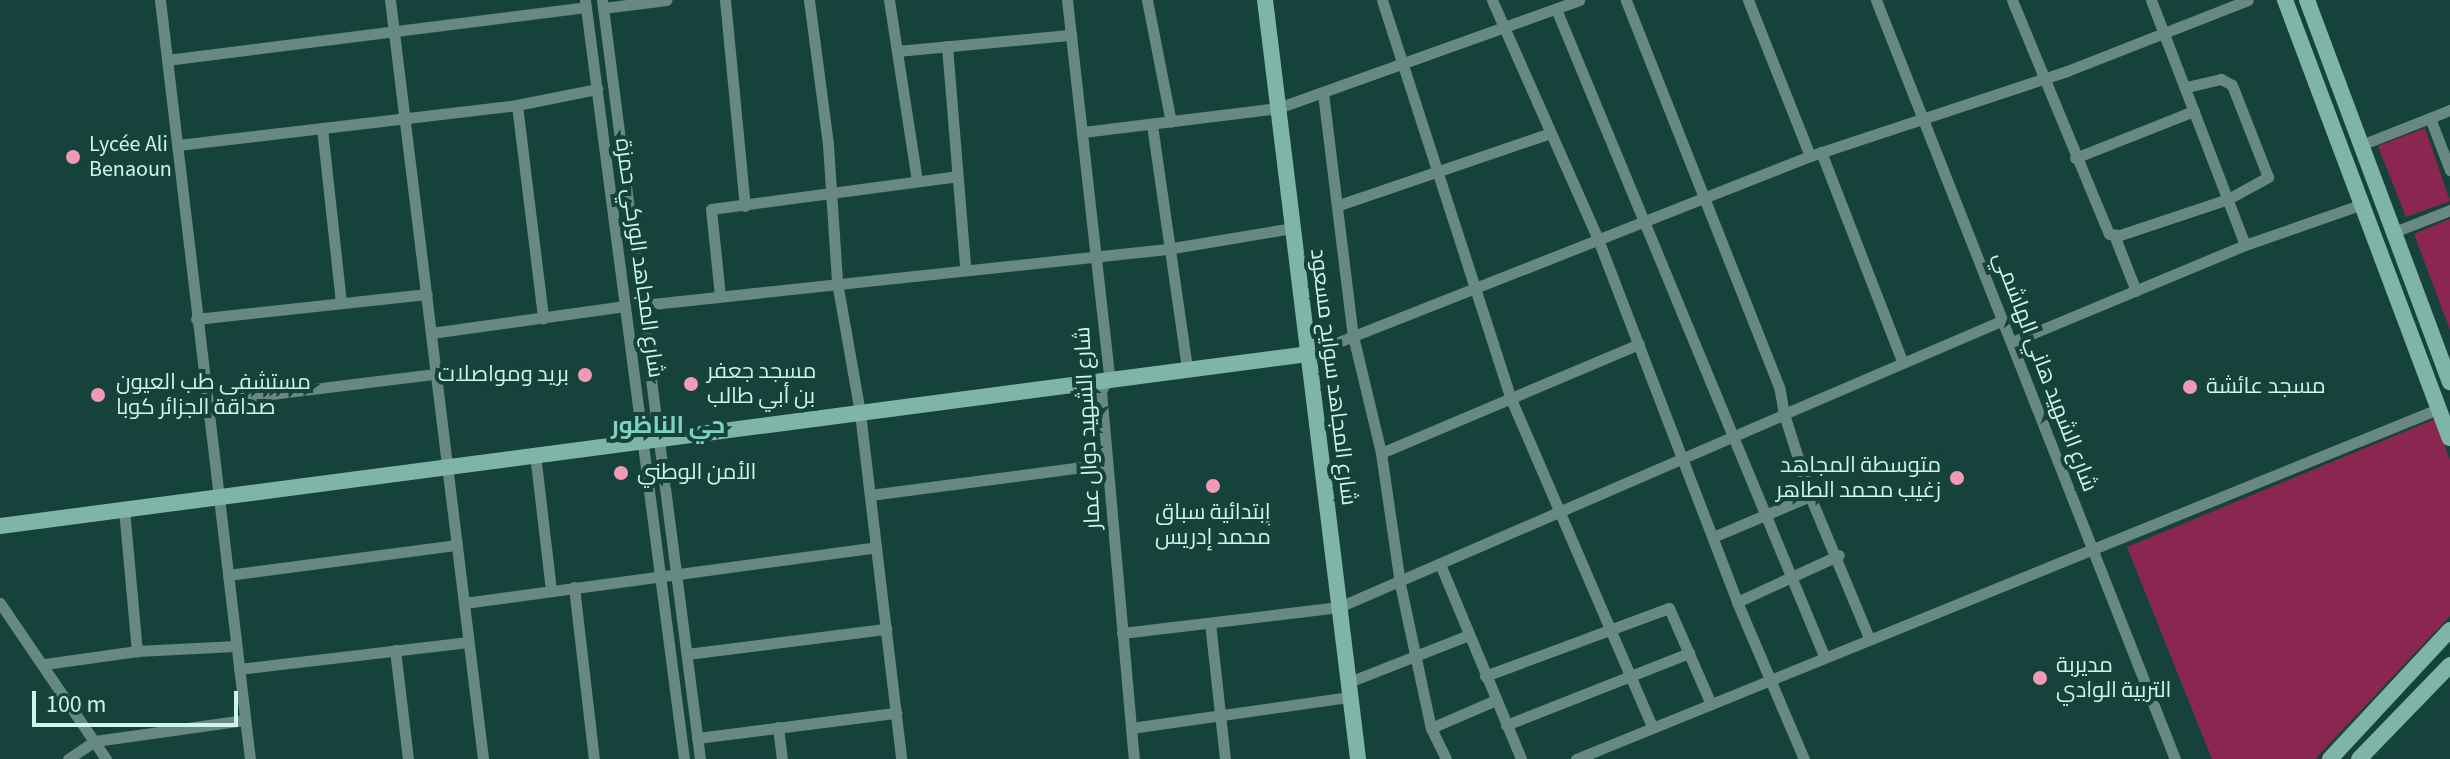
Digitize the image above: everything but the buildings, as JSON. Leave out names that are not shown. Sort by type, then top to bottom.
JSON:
[{"type":"street","points":[[160,0],[250,759]]},
{"type":"street","points":[[390,0],[483,759]]},
{"type":"street","points":[[603,4],[666,0]]},
{"type":"street","points":[[725,0],[745,206]]},
{"type":"street","points":[[809,0],[828,145],[828,194],[837,282],[860,413],[901,759]]},
{"type":"street","points":[[889,0],[917,181]]},
{"type":"street","name":"شارع الشهيد دوال عمار","points":[[1067,0],[1109,377],[1101,391],[1134,759]]},
{"type":"street","points":[[1147,0],[1171,122]]},
{"type":"street","name":"شارع المجاهد سوايح مسعود","points":[[1265,0],[1358,759]]},
{"type":"street","points":[[1382,0],[1437,175],[1478,287],[1511,399],[1652,727]]},
{"type":"street","points":[[1492,0],[1501,28],[1599,242],[1737,602],[1804,759]]},
{"type":"street","points":[[1083,132],[1278,108],[1401,67],[1579,0]]},
{"type":"street","points":[[1626,0],[1705,198],[1784,414],[1810,496],[1839,555],[1869,638]]},
{"type":"street","points":[[1748,0],[1903,363]]},
{"type":"street","name":"شارع الشهيد هاني الهاشمي","points":[[1876,0],[2175,759]]},
{"type":"street","points":[[2151,0],[2245,245]]},
{"type":"street","points":[[0,526],[860,413],[1109,377],[1308,354],[1599,242],[1815,154],[1922,116],[2043,80],[2248,0]]},
{"type":"street","points":[[2285,0],[2450,438]]},
{"type":"street","points":[[2307,0],[2450,382]]},
{"type":"street","points":[[2014,1],[2103,227],[2114,235],[2136,291]]},
{"type":"street","points":[[167,60],[395,32],[585,4]]},
{"type":"street","name":"شارع المجاهد الوركي حمزة","points":[[585,4],[625,306],[677,574],[700,759]]},
{"type":"street","name":"شارع المجاهد الوركي حمزة","points":[[603,4],[643,305],[662,576],[684,759]]},
{"type":"street","points":[[1556,9],[1789,580],[1824,656]]},
{"type":"street","points":[[897,51],[1071,35]]},
{"type":"street","points":[[947,46],[965,267]]},
{"type":"street","points":[[2114,235],[2228,199],[2264,182],[2268,172],[2232,85],[2221,79],[2186,87]]},
{"type":"street","points":[[178,145],[517,105],[597,89]]},
{"type":"street","points":[[1323,93],[1353,336],[1381,453],[1400,584],[1431,728],[1446,759]]},
{"type":"street","points":[[517,105],[543,318]]},
{"type":"street","points":[[2361,145],[2450,110]]},
{"type":"street","points":[[2075,158],[2194,111]]},
{"type":"street","points":[[2430,118],[2450,170]]},
{"type":"street","points":[[1152,125],[1167,249],[1187,368]]},
{"type":"street","points":[[322,128],[341,303]]},
{"type":"street","points":[[1339,205],[1437,175],[1548,134]]},
{"type":"street","points":[[720,296],[711,209],[957,176]]},
{"type":"street","points":[[2012,342],[2245,245],[2360,205]]},
{"type":"street","points":[[2394,232],[2450,210]]},
{"type":"street","points":[[643,305],[965,267],[1167,249],[1293,228]]},
{"type":"street","points":[[196,319],[427,294]]},
{"type":"street","points":[[431,333],[625,306]]},
{"type":"street","points":[[1122,633],[1339,607],[1400,584],[2003,320]]},
{"type":"street","points":[[1381,453],[1639,344]]},
{"type":"street","points":[[206,402],[435,374]]},
{"type":"street","points":[[1576,759],[1603,754],[1652,727],[2438,409]]},
{"type":"street","points":[[535,454],[551,590]]},
{"type":"street","points":[[870,495],[1107,464]]},
{"type":"street","points":[[1713,537],[1810,496]]},
{"type":"street","points":[[124,509],[137,651]]},
{"type":"street","points":[[228,575],[457,545]]},
{"type":"street","points":[[464,603],[876,547]]},
{"type":"street","points":[[1737,602],[1839,555]]},
{"type":"street","points":[[1440,564],[1521,759]]},
{"type":"street","points":[[574,587],[594,759]]},
{"type":"street","points":[[0,603],[45,664],[106,759]]},
{"type":"street","points":[[1485,676],[1610,627],[1669,608],[1711,704]]},
{"type":"street","points":[[1210,623],[1225,759]]},
{"type":"street","points":[[687,654],[886,629]]},
{"type":"street","points":[[2330,759],[2450,630]]},
{"type":"street","points":[[1131,728],[1218,715],[1350,689],[1469,635]]},
{"type":"street","points":[[239,669],[468,642]]},
{"type":"street","points":[[45,664],[137,651],[236,646]]},
{"type":"street","points":[[395,650],[408,759]]},
{"type":"street","points":[[1506,725],[1689,653]]},
{"type":"street","points":[[2359,759],[2450,665]]},
{"type":"street","points":[[1431,728],[1496,700]]},
{"type":"street","points":[[697,738],[896,713]]},
{"type":"street","points":[[68,759],[95,741],[245,720]]},
{"type":"street","points":[[778,727],[782,759]]},
{"type":"shaded area","points":[[2425,128],[2450,201],[2406,217],[2378,146]]},
{"type":"shaded area","points":[[2450,219],[2450,330],[2414,234]]},
{"type":"shaded area","points":[[2435,419],[2450,460],[2450,616],[2315,759],[2212,759],[2127,547]]},
{"type":"place","name":"Lycée Ali Benaoun","points":[[73,157]]},
{"type":"place","name":"بريد ومواصلات","points":[[585,375]]},
{"type":"place","name":"مسجد جعفر بن أبي طالب","points":[[691,384]]},
{"type":"place","name":"مسجد عائشة","points":[[2190,387]]},
{"type":"place","name":"مستشفى طب العيون صداقة الجزائر كوبا","points":[[98,395]]},
{"type":"place","name":"الأمن الوطني","points":[[621,473]]},
{"type":"place","name":"متوسطة المجاهد زغيب محمد الطاهر","points":[[1957,478]]},
{"type":"place","name":"إبتدائية سباق محمد إدريس","points":[[1213,486]]},
{"type":"place","name":"مديربة التربية الوادي","points":[[2040,678]]},
{"type":"district","name":"حي الناظور","points":[[668,426]]}]
